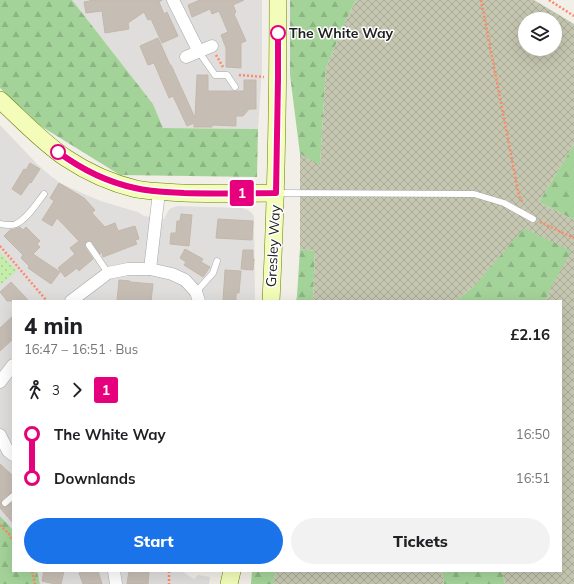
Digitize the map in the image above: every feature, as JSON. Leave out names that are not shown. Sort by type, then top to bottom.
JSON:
[{"type":"street","points":[[173,0],[199,52]]},
{"type":"street","name":"Gresley Way","points":[[271,300],[276,193],[278,0]]},
{"type":"street","points":[[186,57],[212,46]]},
{"type":"street","points":[[0,100],[50,146],[86,170],[105,179],[136,188],[159,192],[276,193]]},
{"type":"street","points":[[150,269],[159,192]]},
{"type":"street","points":[[72,300],[108,273],[128,268],[150,269],[172,274],[184,280],[197,296]]},
{"type":"street","points":[[0,382],[12,366]]},
{"type":"street","points":[[0,435],[8,451],[12,454]]},
{"type":"street","points":[[114,572],[116,584]]},
{"type":"street","points":[[229,584],[232,572]]},
{"type":"lane","points":[[199,52],[215,74],[227,74],[235,87]]},
{"type":"lane","points":[[276,193],[474,194],[504,203],[533,219]]},
{"type":"lane","points":[[0,224],[16,224],[32,210],[44,194]]},
{"type":"lane","points":[[89,245],[108,273]]},
{"type":"lane","points":[[197,296],[213,273],[217,261]]},
{"type":"lane","points":[[5,503],[12,497]]},
{"type":"path","points":[[481,0],[519,196],[533,219],[574,238]]},
{"type":"path","points":[[549,0],[574,16]]},
{"type":"path","points":[[212,46],[227,74],[278,78]]},
{"type":"path","points":[[0,246],[46,300]]},
{"type":"path","points":[[0,525],[12,539]]},
{"type":"path","points":[[32,572],[35,584]]},
{"type":"path","points":[[169,572],[169,584]]},
{"type":"shaded area","points":[[72,0],[262,0],[262,70],[258,129],[163,128],[153,104]]},
{"type":"shaded area","points":[[356,0],[534,0],[554,12],[518,12],[518,56],[562,56],[562,17],[574,24],[574,144],[539,202],[574,220],[574,584],[505,584],[502,572],[562,572],[562,300],[546,300],[550,290],[475,285],[457,300],[313,300],[315,251],[300,249],[300,154],[320,164],[326,68]]},
{"type":"shaded area","points":[[0,125],[38,165],[52,177],[60,183],[101,201],[138,212],[144,216],[164,219],[171,208],[177,206],[242,208],[252,213],[254,217],[255,300],[12,300],[12,529],[0,516]]},
{"type":"shaded area","points":[[37,572],[183,572],[194,579],[198,575],[210,577],[209,584],[40,584]]},
{"type":"shaded area","points":[[276,572],[442,572],[444,584],[273,584]]},
{"type":"green space","points":[[0,0],[72,0],[153,104],[163,128],[258,129],[257,177],[120,175],[39,125],[0,88]]},
{"type":"green space","points":[[290,0],[356,0],[326,68],[320,165],[300,154],[290,75]]},
{"type":"green space","points":[[574,144],[574,220],[539,202]]},
{"type":"green space","points":[[524,228],[571,251],[550,290],[546,300],[457,300],[475,285]]},
{"type":"green space","points":[[300,249],[315,251],[313,300],[296,300]]},
{"type":"green space","points":[[0,252],[17,271],[0,285]]},
{"type":"green space","points":[[0,516],[12,529],[12,572],[37,572],[40,584],[0,584]]},
{"type":"green space","points":[[252,572],[276,572],[273,584],[251,584]]},
{"type":"green space","points":[[442,572],[502,572],[505,584],[444,584]]},
{"type":"building","points":[[90,0],[162,0],[159,2],[164,14],[167,12],[178,36],[162,43],[151,19],[148,20],[144,12],[128,23],[129,29],[105,33],[102,11],[86,13],[84,2]]},
{"type":"building","points":[[200,0],[244,0],[233,5],[236,12],[234,14],[246,41],[241,43],[241,68],[226,67],[226,48],[221,35],[228,32],[219,11],[212,14],[210,9],[192,17],[188,5]]},
{"type":"building","points":[[158,38],[195,118],[197,75],[208,75],[208,91],[244,91],[244,80],[256,80],[256,109],[249,109],[243,116],[236,116],[236,126],[212,125],[212,127],[194,127],[194,123],[187,126],[173,96],[169,98],[154,63],[148,65],[140,46]]},
{"type":"building","points":[[30,163],[40,169],[21,195],[12,189],[24,169],[26,170]]},
{"type":"building","points":[[59,183],[84,198],[95,210],[92,213],[105,227],[115,223],[118,231],[135,226],[139,239],[135,240],[137,244],[103,257],[102,252],[100,254],[92,242],[87,241],[85,243],[85,247],[93,259],[79,271],[77,268],[65,277],[58,268],[75,254],[70,248],[79,241],[57,218],[52,226],[42,220],[54,201],[50,198]]},
{"type":"building","points":[[181,214],[192,215],[189,246],[170,244],[171,233],[176,233],[177,221],[180,221]]},
{"type":"building","points":[[218,219],[253,221],[252,240],[216,238]]},
{"type":"building","points":[[20,227],[23,230],[26,227],[40,241],[37,244],[40,247],[33,254],[60,272],[51,284],[28,268],[29,266],[21,258],[23,255],[4,236],[10,230]]},
{"type":"building","points":[[185,249],[203,259],[201,262],[210,267],[203,277],[184,265],[186,262],[180,258]]},
{"type":"building","points":[[243,250],[253,250],[253,270],[241,269]]},
{"type":"building","points":[[225,270],[241,271],[239,293],[236,293],[236,300],[223,300]]},
{"type":"building","points":[[119,280],[153,284],[151,300],[117,300]]},
{"type":"building","points":[[11,282],[28,300],[7,301],[0,292]]},
{"type":"building","points":[[12,317],[12,340],[0,351],[0,328]]},
{"type":"building","points":[[0,464],[12,475],[12,492],[2,500],[1,503],[2,506],[5,507],[12,503],[12,522],[0,508]]},
{"type":"building","points":[[44,572],[64,572],[61,584],[42,581]]},
{"type":"building","points":[[98,572],[102,584],[83,584],[79,573]]},
{"type":"building","points":[[129,572],[149,572],[148,584],[127,584]]},
{"type":"bus line","name":"1","points":[[58,152],[86,170],[105,179],[136,188],[159,192],[276,193],[278,33]]},
{"type":"place","name":"The White Way","points":[[278,33]]}]
